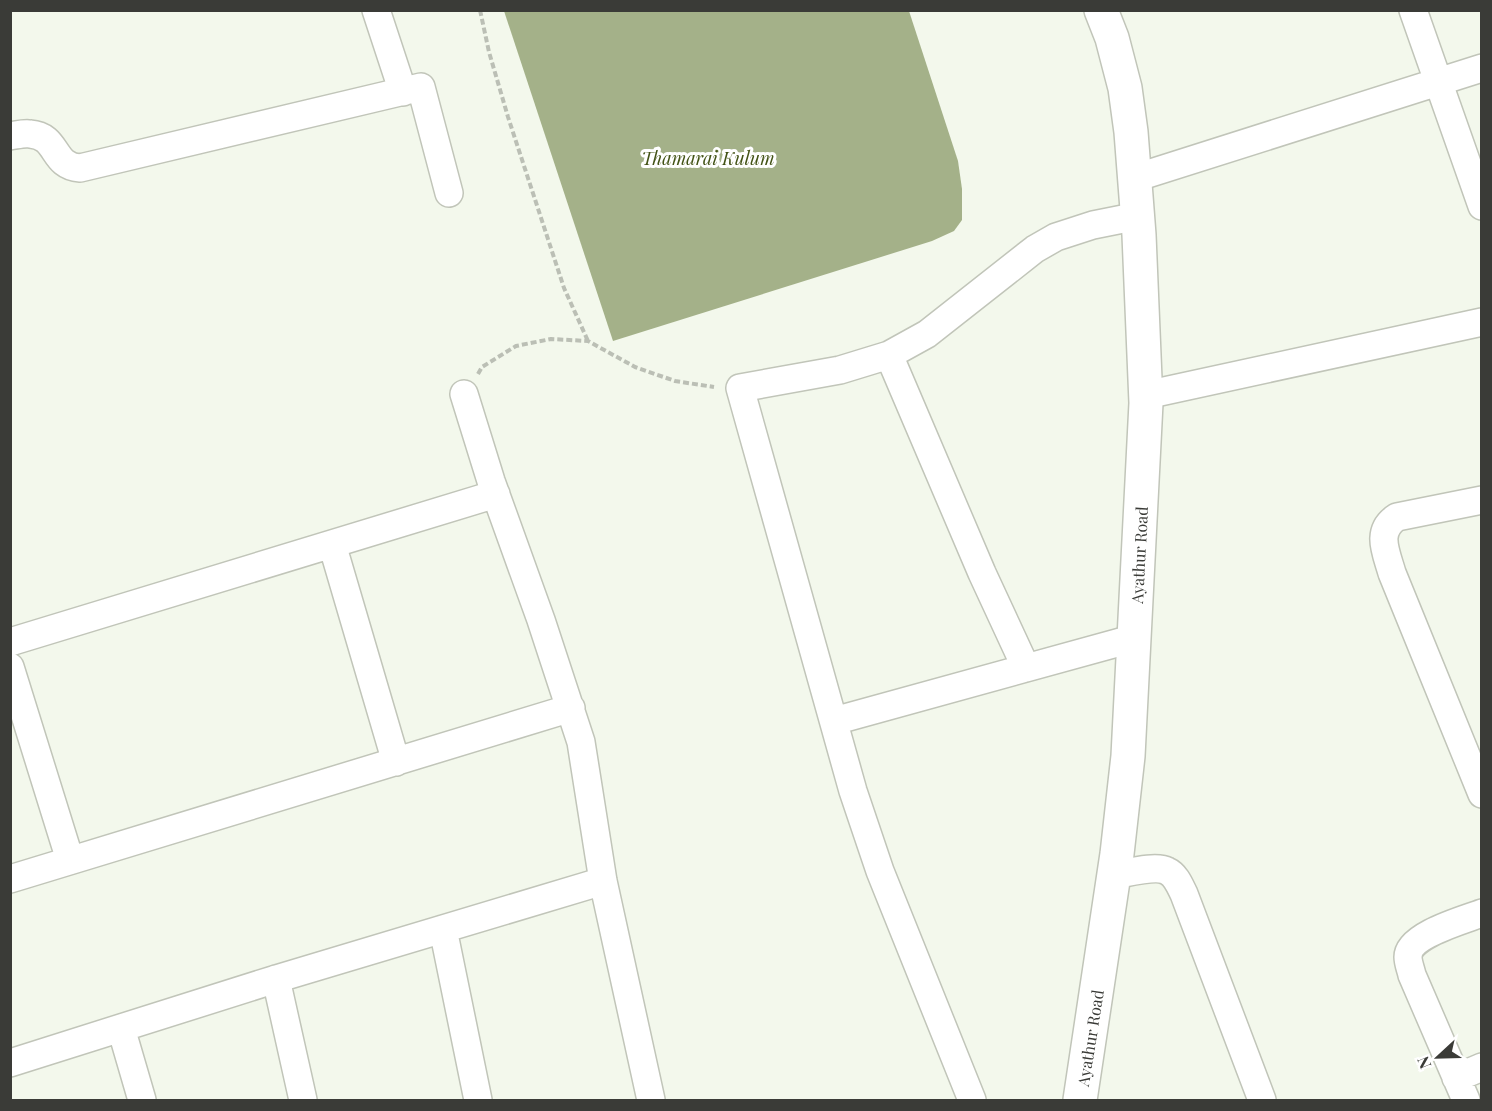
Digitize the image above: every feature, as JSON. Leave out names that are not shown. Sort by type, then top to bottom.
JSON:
[{"type":"street","points":[[376,10],[403,92]]},
{"type":"street","name":"Ayathur Road","points":[[1080,1101],[1114,875],[1128,756],[1146,395],[1138,216],[1125,88],[1112,38],[1101,10]]},
{"type":"street","points":[[1413,10],[1482,206]]},
{"type":"street","points":[[1135,178],[1482,68]]},
{"type":"street","points":[[10,136],[29,133],[42,136],[52,146],[61,161],[71,168],[80,168],[421,87],[449,193]]},
{"type":"street","points":[[972,1101],[880,871],[853,791],[740,388],[840,370],[889,355],[927,334],[1035,249],[1056,237],[1093,225],[1138,216]]},
{"type":"street","points":[[1146,395],[1482,322]]},
{"type":"street","points":[[889,355],[982,573],[1026,668]]},
{"type":"street","points":[[464,394],[496,494],[572,708],[581,742],[603,881],[651,1101]]},
{"type":"street","points":[[10,642],[496,494]]},
{"type":"street","points":[[1482,500],[1397,517],[1388,522],[1383,531],[1385,549],[1392,573],[1482,794]]},
{"type":"street","points":[[332,544],[396,762]]},
{"type":"street","points":[[834,721],[1135,638]]},
{"type":"street","points":[[10,667],[70,860]]},
{"type":"street","points":[[10,879],[572,708]]},
{"type":"street","points":[[1114,875],[1157,868],[1168,871],[1176,879],[1262,1101]]},
{"type":"street","points":[[10,1063],[276,979],[603,881]]},
{"type":"street","points":[[1482,913],[1414,942],[1407,956],[1412,975],[1461,1089],[1482,1067]]},
{"type":"street","points":[[443,929],[478,1101]]},
{"type":"street","points":[[276,979],[303,1101]]},
{"type":"street","points":[[121,1028],[142,1101]]},
{"type":"path","points":[[480,10],[505,106],[553,255],[564,288],[588,341]]},
{"type":"path","points":[[464,394],[482,367],[516,346],[551,339],[588,341],[635,367],[675,381],[704,386],[740,388]]},
{"type":"water","name":"Thamarai Kulum","points":[[504,11],[909,11],[958,161],[962,189],[962,220],[954,231],[932,241],[613,341]]}]
